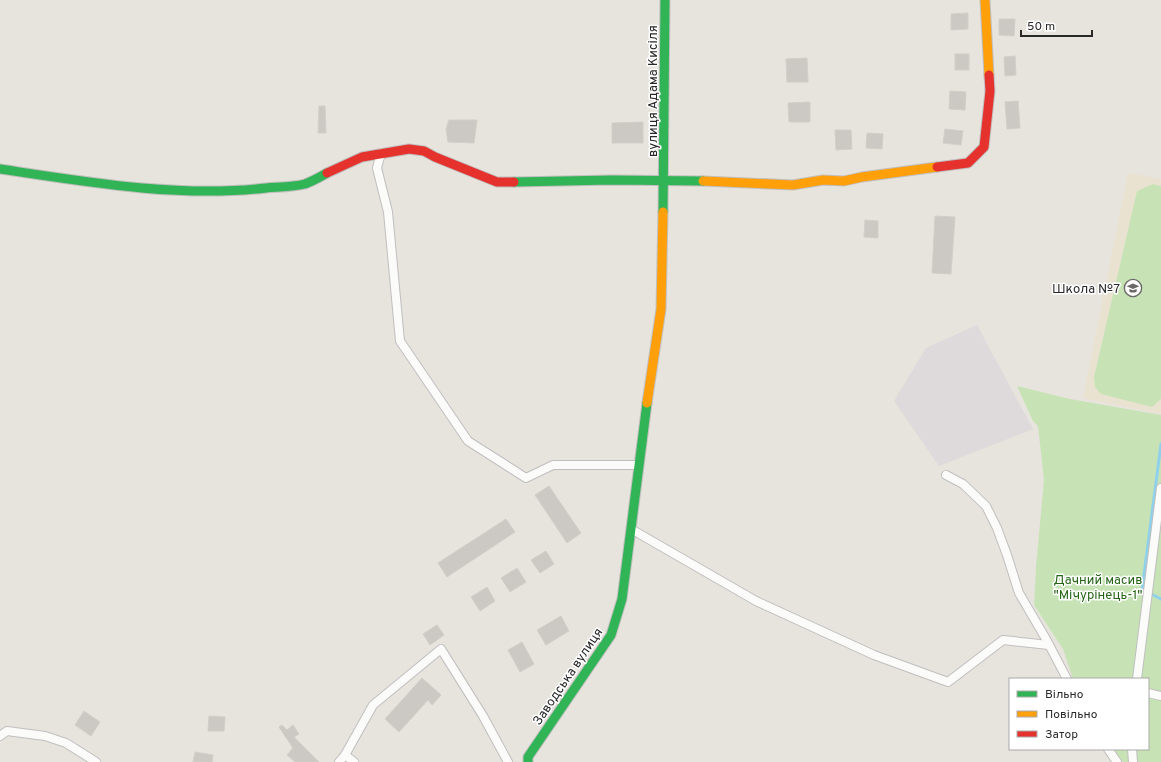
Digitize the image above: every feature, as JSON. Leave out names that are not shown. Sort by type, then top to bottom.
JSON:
[{"type":"street","name":"вулиця Адама Кисіля","points":[[639,461],[661,309],[664,182],[665,0]]},
{"type":"street","points":[[0,169],[88,182],[179,190],[215,191],[305,184],[362,157],[409,149],[424,151],[435,157],[497,182],[612,180],[737,182],[793,185],[823,180],[844,181],[862,177],[968,163],[984,147],[990,91],[985,0]]},
{"type":"street","points":[[381,153],[377,168],[388,212],[400,341],[468,441],[526,478],[553,465],[639,461]]},
{"type":"street","name":"Заводська вулиця","points":[[528,762],[528,757],[611,635],[622,599],[639,461]]},
{"type":"street","points":[[946,474],[963,484],[986,506],[1005,549],[1019,593],[1066,678]]},
{"type":"street","points":[[1137,678],[1161,488]]},
{"type":"street","points":[[631,528],[756,601],[874,655],[948,682],[1003,640],[1049,645]]},
{"type":"street","points":[[339,762],[345,755],[373,704],[441,649],[483,716],[508,762]]},
{"type":"street","points":[[1149,693],[1161,696]]},
{"type":"street","points":[[0,736],[7,732],[45,736],[66,744],[96,762]]},
{"type":"street","points":[[1109,750],[1117,762]]},
{"type":"street","points":[[1132,750],[1133,762]]},
{"type":"street","points":[[345,755],[354,762]]},
{"type":"shaded area","name":"Школа №7","points":[[1128,173],[1161,179],[1161,414],[1083,398]]},
{"type":"shaded area","points":[[977,325],[1033,429],[939,466],[894,401],[926,348]]},
{"type":"green space","name":"Школа №7","points":[[1153,184],[1161,186],[1161,399],[1152,407],[1101,394],[1095,387],[1094,377],[1137,191]]},
{"type":"green space","name":"Дачний масив \"Мічурінець-1\"","points":[[1017,386],[1070,399],[1161,415],[1161,762],[1123,762],[1114,750],[1149,750],[1149,678],[1073,678],[1063,649],[1034,605],[1044,480],[1038,426],[1033,421]]},
{"type":"building","points":[[968,13],[968,29],[951,30],[951,14]]},
{"type":"building","points":[[999,19],[1015,19],[1014,36],[999,35]]},
{"type":"building","points":[[955,54],[969,54],[969,70],[955,70]]},
{"type":"building","points":[[1015,56],[1016,75],[1005,76],[1004,57]]},
{"type":"building","points":[[807,58],[808,82],[787,82],[786,59]]},
{"type":"building","points":[[950,91],[966,92],[965,110],[949,109]]},
{"type":"building","points":[[1018,101],[1020,128],[1007,129],[1005,102]]},
{"type":"building","points":[[810,102],[810,122],[789,122],[788,103]]},
{"type":"building","points":[[319,106],[325,106],[326,133],[318,133]]},
{"type":"building","points":[[449,120],[477,120],[474,143],[448,142],[446,129]]},
{"type":"building","points":[[643,122],[643,143],[612,143],[612,123]]},
{"type":"building","points":[[945,129],[963,131],[961,145],[943,143]]},
{"type":"building","points":[[835,130],[851,130],[852,149],[836,150]]},
{"type":"building","points":[[867,133],[883,134],[882,149],[866,148]]},
{"type":"building","points":[[935,216],[955,217],[951,274],[932,273]]},
{"type":"building","points":[[865,220],[878,221],[878,238],[864,237]]},
{"type":"building","points":[[549,486],[581,533],[567,543],[535,495]]},
{"type":"building","points":[[506,519],[515,532],[447,577],[438,563]]},
{"type":"building","points":[[546,551],[554,564],[540,573],[531,560]]},
{"type":"building","points":[[517,568],[526,582],[510,592],[501,578]]},
{"type":"building","points":[[487,587],[495,601],[480,611],[471,597]]},
{"type":"building","points":[[561,616],[569,631],[546,645],[537,630]]},
{"type":"building","points":[[437,625],[444,635],[430,645],[423,634]]},
{"type":"building","points":[[522,642],[534,664],[520,672],[508,650]]},
{"type":"building","points":[[422,678],[441,695],[432,705],[428,700],[399,732],[385,719]]},
{"type":"building","points":[[84,711],[100,722],[91,736],[75,725]]},
{"type":"building","points":[[209,716],[225,717],[224,731],[208,731]]},
{"type":"building","points":[[282,725],[287,730],[293,725],[299,734],[294,737],[319,762],[295,762],[287,755],[293,748],[279,727]]},
{"type":"building","points":[[195,752],[213,755],[212,762],[193,762]]},
{"type":"waterway","points":[[1142,590],[1161,444]]},
{"type":"waterway","points":[[1151,594],[1161,599]]},
{"type":"traffic: fast","points":[[663,212],[665,0]]},
{"type":"traffic: fast","points":[[0,169],[133,187],[200,191],[233,191],[296,186],[308,183],[327,173]]},
{"type":"traffic: fast","points":[[514,182],[612,180],[703,181]]},
{"type":"traffic: fast","points":[[528,762],[528,757],[611,635],[622,599],[647,403]]},
{"type":"traffic: slow","points":[[985,0],[989,75]]},
{"type":"traffic: slow","points":[[703,181],[793,185],[823,180],[844,181],[862,177],[937,167]]},
{"type":"traffic: slow","points":[[647,403],[661,309],[663,212]]},
{"type":"traffic: jam","points":[[937,167],[968,163],[984,147],[990,91],[989,75]]},
{"type":"traffic: jam","points":[[327,173],[362,157],[409,149],[424,151],[435,157],[497,182],[514,182]]},
{"type":"place","name":"Школа №7","points":[[1133,288]]}]
